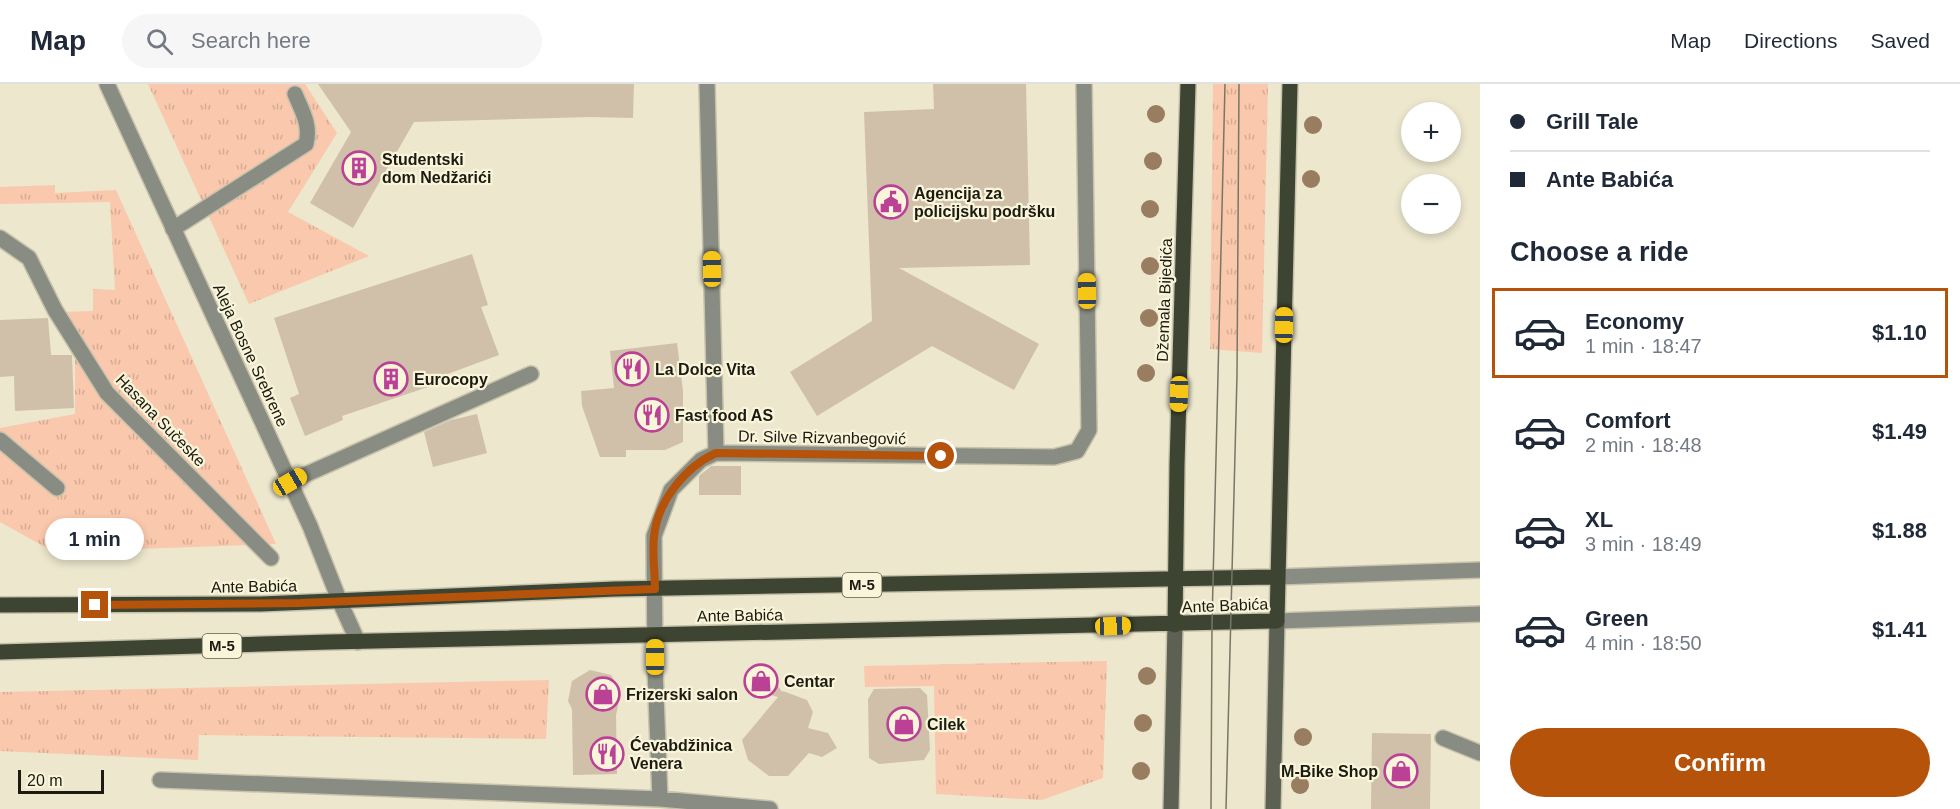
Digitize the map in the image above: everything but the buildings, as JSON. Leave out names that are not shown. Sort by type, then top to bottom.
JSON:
[{"type":"main road","name":"Džemala Bijedića","points":[[1175,625],[1188,84]]},
{"type":"main road","points":[[1273,809],[1290,84]]},
{"type":"main road","name":"Ante Babića","points":[[0,605],[261,604],[655,589],[1277,576]]},
{"type":"main road","name":"Ante Babića","points":[[0,652],[1277,621]]},
{"type":"main road","points":[[1171,809],[1175,625]]},
{"type":"street","name":"Aleja Bosne Srebrene","points":[[106,84],[310,526],[358,642]]},
{"type":"street","points":[[707,84],[716,453]]},
{"type":"street","name":"Dr. Silve Rizvanbegović","points":[[660,799],[654,536],[671,490],[701,460],[716,453],[1054,457],[1077,451],[1089,430],[1084,84]]},
{"type":"street","points":[[173,229],[306,144],[307,123],[295,94]]},
{"type":"street","name":"Hasana Sučeske","points":[[0,238],[29,258],[55,310],[106,393],[271,558]]},
{"type":"street","points":[[290,482],[531,374]]},
{"type":"street","points":[[0,440],[57,488]]},
{"type":"street","name":"Ante Babića","points":[[1277,576],[1480,570]]},
{"type":"street","name":"Ante Babića","points":[[1277,621],[1480,614]]},
{"type":"street","points":[[1443,738],[1480,753]]},
{"type":"street","points":[[160,780],[660,799],[763,809]]},
{"type":"green space","points":[[148,84],[305,84],[337,133],[288,212],[369,256],[249,304]]},
{"type":"green space","points":[[1213,84],[1268,84],[1262,353],[1210,349]]},
{"type":"green space","points":[[55,185],[55,193],[116,190],[276,544],[54,552],[0,522],[0,428],[75,414],[75,356],[65,312],[93,311],[93,289],[115,290],[110,202],[0,204],[0,187]]},
{"type":"green space","points":[[1107,661],[1103,778],[1042,800],[936,794],[934,686],[865,687],[864,666]]},
{"type":"green space","points":[[549,680],[546,739],[199,735],[198,760],[0,751],[0,692]]},
{"type":"tram line","points":[[1211,809],[1212,624],[1225,84]]},
{"type":"tram line","points":[[1226,809],[1237,375],[1239,84]]},
{"type":"place","name":"Studentski dom Nedžarići","points":[[359,168]]},
{"type":"place","name":"Agencija za policijsku podršku","points":[[891,202]]},
{"type":"place","name":"La Dolce Vita","points":[[632,369]]},
{"type":"place","name":"Eurocopy","points":[[391,379]]},
{"type":"place","name":"Fast food AS","points":[[652,415]]},
{"type":"place","name":"Centar","points":[[761,681]]},
{"type":"place","name":"Frizerski salon","points":[[603,694]]},
{"type":"place","name":"Cilek","points":[[904,724]]},
{"type":"place","name":"Ćevabdžinica Venera","points":[[607,754]]},
{"type":"place","name":"M-Bike Shop","points":[[1401,771]]},
{"type":"route","points":[[95,605],[300,603],[655,589],[654,536],[671,490],[701,460],[716,453],[941,456]]}]
